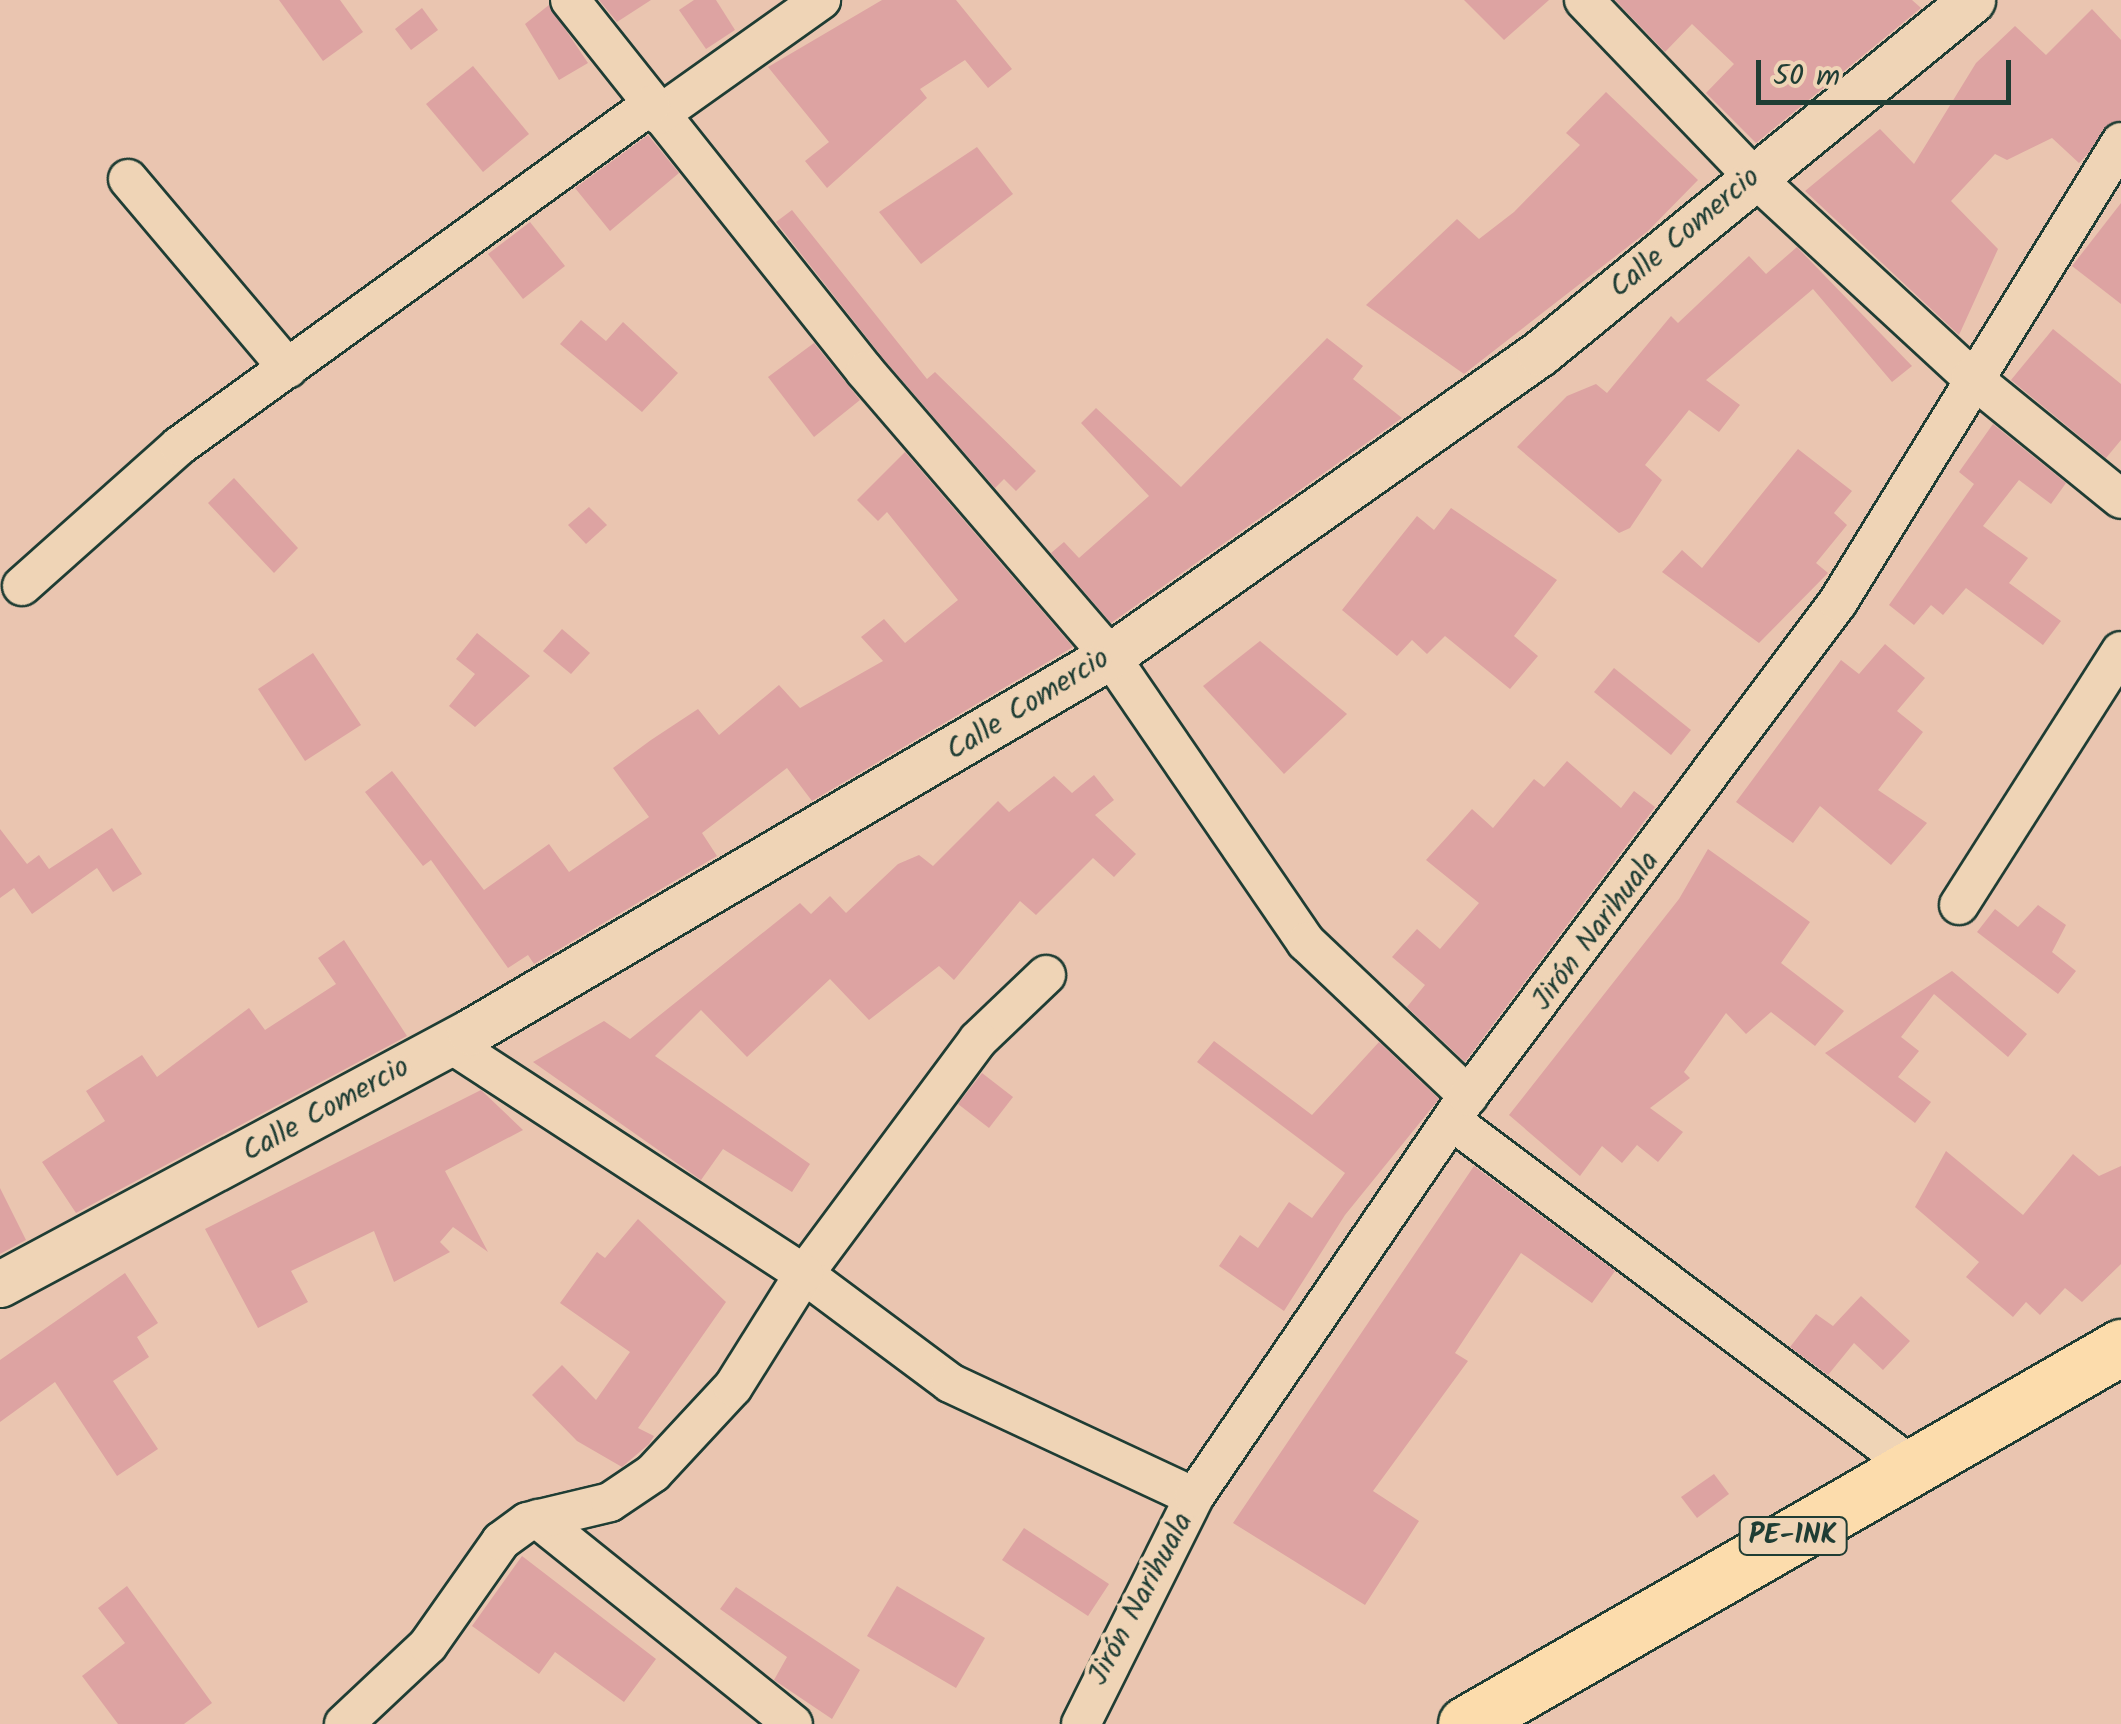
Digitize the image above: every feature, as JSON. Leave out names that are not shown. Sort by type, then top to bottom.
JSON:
[{"type":"main road","name":"PE-1NK","points":[[1466,1724],[2121,1347]]},
{"type":"street","points":[[570,0],[655,110],[1110,656],[1306,942],[1460,1109],[1913,1467]]},
{"type":"street","points":[[22,586],[180,446],[655,110],[821,0]]},
{"type":"street","points":[[1584,0],[1752,176],[1971,377],[2121,499]]},
{"type":"street","name":"Calle Comercio","points":[[0,1284],[450,1043],[1110,656],[1540,354],[1752,176],[1972,0]]},
{"type":"street","name":"Jirón Narihuala","points":[[1080,1724],[1194,1497],[1460,1109],[1838,602],[1971,377],[2121,142]]},
{"type":"street","points":[[128,179],[288,368]]},
{"type":"street","points":[[1959,905],[2121,651]]},
{"type":"street","points":[[344,1724],[428,1645],[501,1541],[538,1519],[610,1502],[653,1473],[733,1387],[804,1274],[978,1040],[1046,974]]},
{"type":"street","points":[[450,1043],[804,1274],[950,1384],[1194,1497]]},
{"type":"street","points":[[538,1519],[794,1724]]},
{"type":"building","points":[[279,0],[340,0],[363,32],[323,61]]},
{"type":"building","points":[[599,0],[651,0],[617,22]]},
{"type":"building","points":[[694,0],[716,0],[735,30],[706,49],[679,10]]},
{"type":"building","points":[[882,0],[956,0],[1012,69],[988,88],[965,60],[920,89],[927,98],[827,188],[805,161],[829,142],[768,67]]},
{"type":"building","points":[[1464,0],[1549,0],[1504,40]]},
{"type":"building","points":[[1615,0],[1912,0],[1921,8],[1756,143],[1706,93],[1734,64],[1692,24],[1665,52]]},
{"type":"building","points":[[549,5],[588,63],[559,80],[525,24]]},
{"type":"building","points":[[422,8],[438,30],[411,50],[395,29]]},
{"type":"building","points":[[2092,9],[2121,40],[2121,120],[2079,163],[2052,138],[2007,160],[1995,154],[1951,201],[1998,249],[1959,335],[1805,191],[1880,129],[1914,164],[1976,63],[2015,26],[2046,55]]},
{"type":"building","points":[[473,66],[529,134],[483,172],[426,104]]},
{"type":"building","points":[[1606,92],[1698,180],[1648,231],[1464,374],[1366,305],[1457,219],[1479,239],[1514,212],[1580,145],[1566,133]]},
{"type":"building","points":[[648,135],[679,173],[610,231],[575,188]]},
{"type":"building","points":[[977,147],[1013,194],[921,264],[879,212]]},
{"type":"building","points":[[2121,203],[2121,304],[2072,266]]},
{"type":"building","points":[[792,210],[927,379],[935,372],[1036,471],[1016,491],[1004,479],[995,488],[882,357],[776,222]]},
{"type":"building","points":[[530,222],[565,266],[523,299],[488,254]]},
{"type":"building","points":[[1797,247],[1912,366],[1892,382],[1813,289],[1706,380],[1740,405],[1719,432],[1689,410],[1645,465],[1662,480],[1630,528],[1619,533],[1517,447],[1567,396],[1596,384],[1607,393],[1671,316],[1678,323],[1749,256],[1766,274]]},
{"type":"building","points":[[581,320],[606,341],[623,322],[678,373],[642,412],[560,344]]},
{"type":"building","points":[[2053,329],[2121,384],[2121,440],[2106,458],[2011,380]]},
{"type":"building","points":[[1327,338],[1363,366],[1353,379],[1402,418],[1111,623],[1051,553],[1064,542],[1079,558],[1149,496],[1081,423],[1096,408],[1181,487]]},
{"type":"building","points":[[814,343],[860,400],[814,437],[768,377]]},
{"type":"building","points":[[1993,424],[2066,483],[2051,504],[2019,480],[1983,526],[2028,558],[2009,583],[2061,621],[2043,645],[1966,588],[1943,615],[1931,605],[1914,625],[1889,605],[1974,484],[1959,472]]},
{"type":"building","points":[[1798,449],[1852,491],[1834,513],[1847,525],[1816,563],[1828,573],[1759,643],[1662,572],[1682,550],[1702,568]]},
{"type":"building","points":[[905,452],[1073,647],[812,801],[787,768],[702,833],[717,856],[534,964],[528,955],[508,968],[431,860],[423,866],[365,792],[392,771],[484,890],[549,844],[569,872],[649,817],[613,768],[651,740],[698,709],[719,735],[779,685],[800,708],[883,661],[861,637],[884,619],[905,643],[958,600],[887,512],[878,521],[857,500]]},
{"type":"building","points":[[234,478],[298,548],[274,573],[208,503]]},
{"type":"building","points":[[589,507],[607,525],[586,544],[568,525]]},
{"type":"building","points":[[1451,508],[1557,580],[1514,636],[1538,656],[1510,689],[1445,636],[1427,654],[1412,640],[1397,656],[1342,610],[1417,516],[1434,530]]},
{"type":"building","points":[[562,629],[590,653],[571,674],[543,651]]},
{"type":"building","points":[[477,633],[530,676],[475,727],[449,706],[475,674],[456,659]]},
{"type":"building","points":[[1260,641],[1347,714],[1284,774],[1203,686]]},
{"type":"building","points":[[1885,644],[1925,678],[1897,711],[1923,732],[1878,790],[1927,823],[1891,865],[1820,806],[1793,843],[1736,802],[1841,660],[1859,674]]},
{"type":"building","points":[[313,653],[361,725],[305,761],[258,689]]},
{"type":"building","points":[[1614,668],[1691,730],[1671,755],[1594,692]]},
{"type":"building","points":[[1567,761],[1621,808],[1634,791],[1655,807],[1465,1062],[1407,1007],[1425,985],[1392,957],[1417,929],[1440,949],[1479,903],[1426,860],[1472,809],[1493,828],[1534,779],[1544,787]]},
{"type":"building","points":[[1094,775],[1114,800],[1095,815],[1136,854],[1114,877],[1093,858],[1036,915],[1020,901],[954,980],[939,966],[869,1020],[830,979],[747,1057],[701,1010],[655,1056],[810,1164],[792,1192],[723,1149],[701,1180],[533,1062],[604,1021],[630,1039],[800,903],[811,914],[830,896],[846,913],[898,864],[919,855],[933,866],[998,801],[1009,812],[1054,776],[1072,793]]},
{"type":"building","points":[[112,828],[142,874],[113,892],[97,868],[32,914],[14,888],[0,898],[0,829],[27,864],[39,855],[49,869]]},
{"type":"building","points":[[1708,849],[1810,922],[1781,963],[1844,1011],[1815,1046],[1771,1012],[1746,1034],[1726,1013],[1684,1072],[1690,1078],[1650,1108],[1683,1132],[1658,1162],[1637,1145],[1622,1163],[1602,1146],[1580,1176],[1509,1115],[1679,899]]},
{"type":"building","points":[[2038,905],[2066,925],[2052,952],[2076,971],[2058,994],[1977,932],[1995,909],[2018,927]]},
{"type":"building","points":[[344,940],[407,1036],[76,1213],[42,1162],[105,1121],[86,1091],[142,1055],[157,1077],[249,1008],[265,1030],[336,984],[318,958]]},
{"type":"building","points":[[1952,971],[2027,1034],[2008,1057],[1934,994],[1901,1037],[1919,1051],[1898,1077],[1931,1102],[1915,1123],[1825,1053]]},
{"type":"building","points":[[1214,1041],[1312,1115],[1379,1042],[1439,1099],[1345,1215],[1284,1311],[1219,1266],[1240,1235],[1258,1248],[1289,1202],[1312,1218],[1345,1173],[1197,1062]]},
{"type":"building","points":[[982,1073],[1013,1097],[989,1128],[958,1104]]},
{"type":"building","points":[[481,1090],[523,1130],[445,1171],[488,1252],[453,1227],[440,1242],[450,1252],[394,1282],[374,1231],[291,1271],[308,1302],[258,1328],[205,1229]]},
{"type":"building","points":[[1946,1151],[2023,1215],[2073,1154],[2099,1176],[2121,1166],[2121,1264],[2082,1302],[2065,1288],[2040,1315],[2026,1302],[2013,1317],[1966,1277],[1979,1262],[1915,1207]]},
{"type":"building","points":[[1474,1166],[1615,1271],[1592,1303],[1521,1253],[1455,1353],[1468,1361],[1373,1491],[1419,1521],[1365,1605],[1233,1523]]},
{"type":"building","points":[[0,1188],[26,1240],[0,1254]]},
{"type":"building","points":[[638,1219],[726,1302],[638,1428],[654,1436],[649,1444],[622,1467],[577,1441],[532,1395],[562,1365],[596,1400],[630,1352],[560,1303],[597,1252],[605,1258]]},
{"type":"building","points":[[125,1273],[158,1323],[137,1337],[149,1357],[113,1381],[158,1449],[117,1476],[55,1382],[0,1422],[0,1360]]},
{"type":"building","points":[[1861,1296],[1910,1341],[1883,1370],[1854,1343],[1828,1375],[1790,1347],[1816,1314],[1833,1326]]},
{"type":"building","points":[[1714,1474],[1729,1494],[1697,1518],[1681,1497]]},
{"type":"building","points":[[1024,1528],[1109,1584],[1088,1616],[1002,1560]]},
{"type":"building","points":[[522,1556],[656,1659],[624,1702],[555,1652],[539,1674],[472,1626]]},
{"type":"building","points":[[127,1586],[212,1703],[184,1724],[118,1724],[82,1676],[125,1643],[98,1608]]},
{"type":"building","points":[[897,1586],[985,1638],[956,1688],[867,1636]]},
{"type":"building","points":[[736,1587],[860,1670],[832,1719],[774,1680],[787,1657],[720,1609]]}]
